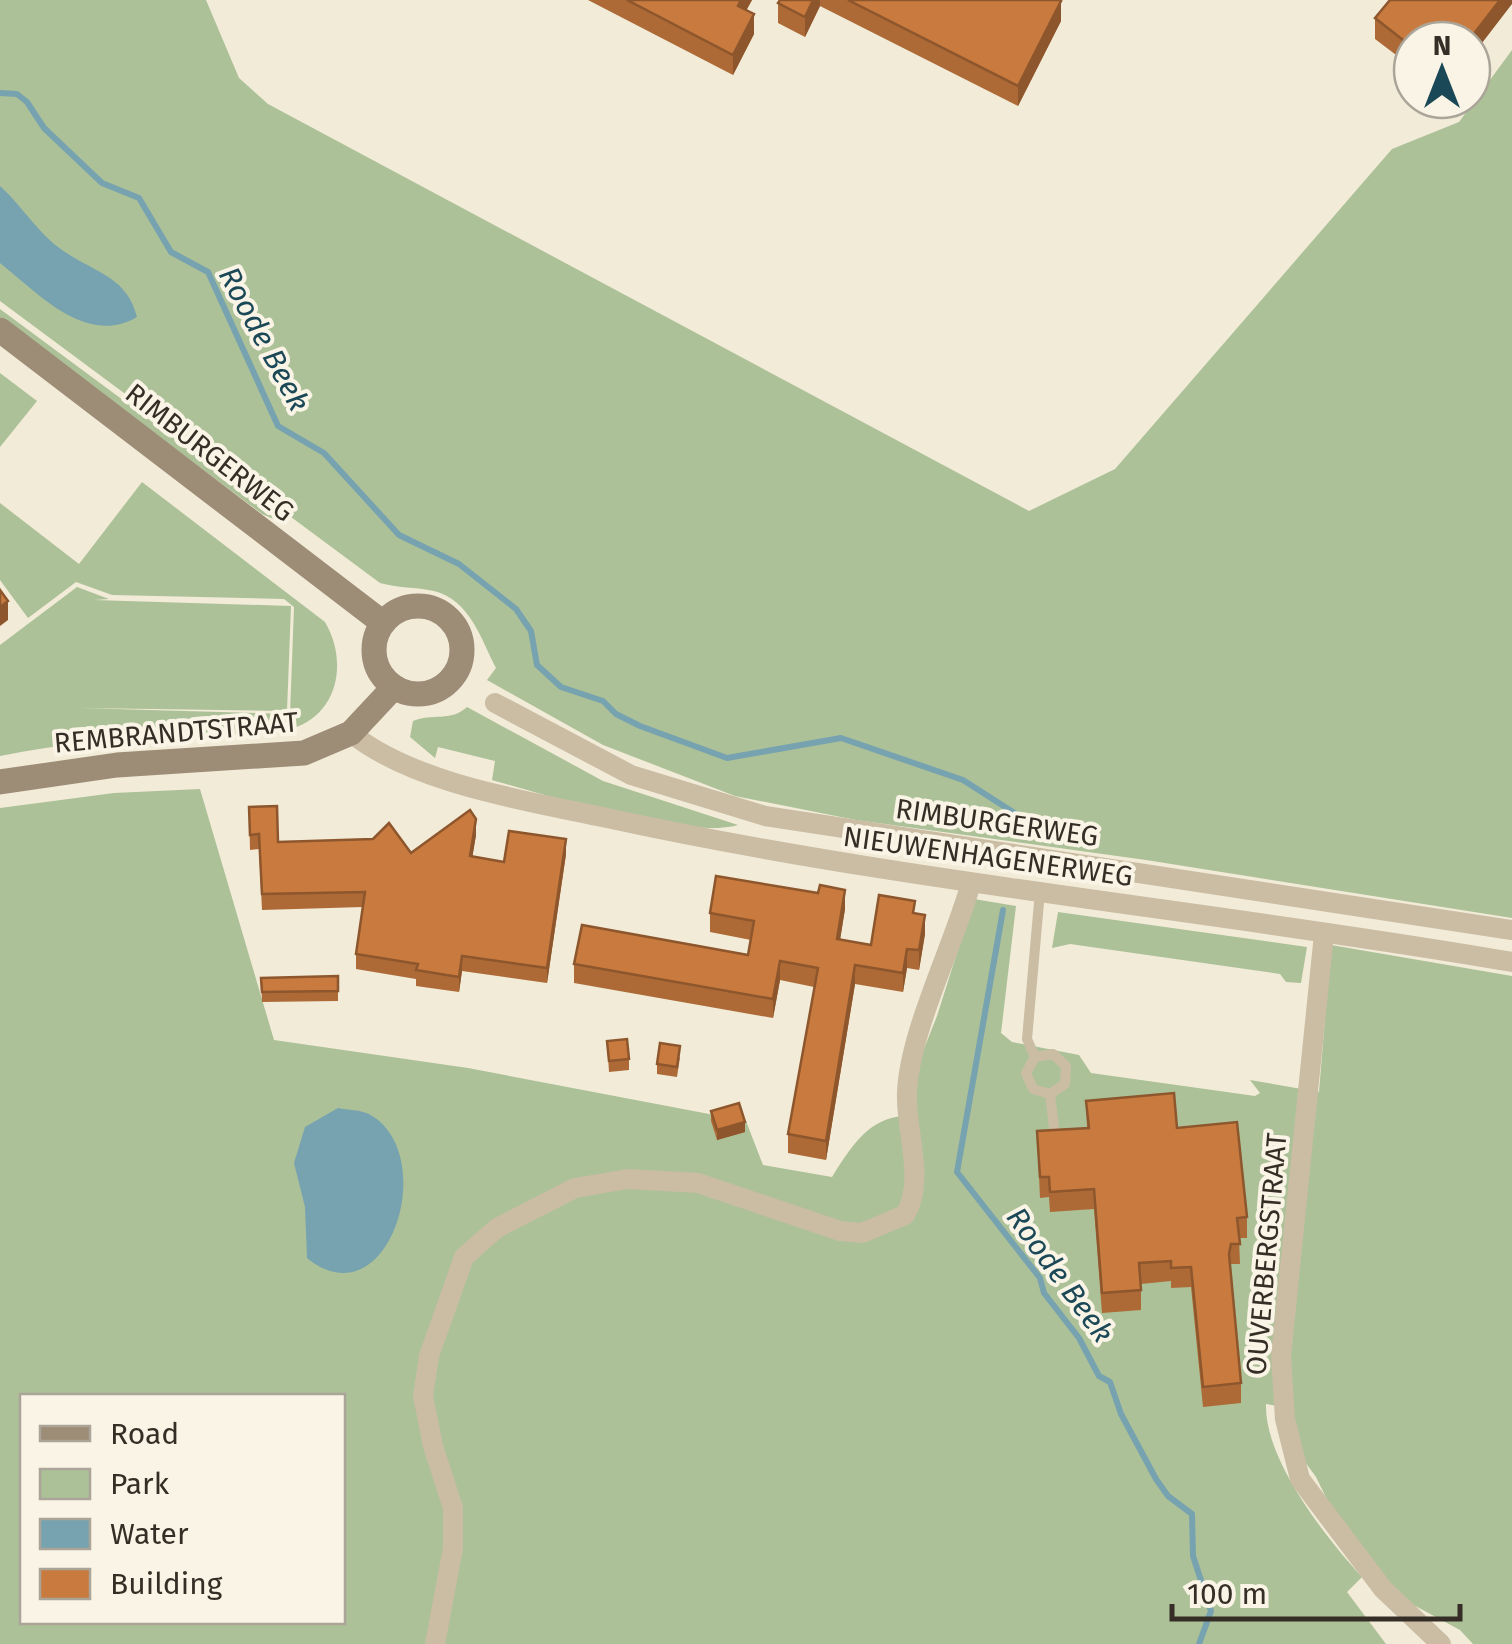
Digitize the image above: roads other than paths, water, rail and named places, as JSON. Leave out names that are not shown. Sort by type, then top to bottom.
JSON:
[{"type":"street","name":"RIMBURGERWEG","points":[[0,330],[383,622]]},
{"type":"street","points":[[409,607],[430,608],[454,626],[461,646],[453,675],[436,689],[414,693],[394,686],[374,657],[383,622],[409,607]]},
{"type":"street","name":"REMBRANDTSTRAAT","points":[[0,782],[136,764],[304,753],[351,733],[394,686]]},
{"type":"street","name":"RIMBURGERWEG","points":[[495,704],[631,776],[765,816],[1512,930]]},
{"type":"street","name":"NIEUWENHAGENERWEG","points":[[351,733],[372,750],[502,795],[677,833],[972,882],[1512,962]]},
{"type":"street","points":[[434,1644],[453,1548],[453,1508],[432,1446],[424,1396],[429,1356],[464,1257],[498,1228],[575,1188],[628,1179],[698,1182],[840,1231],[862,1234],[905,1214],[914,1190],[906,1090],[916,1046],[972,882]]},
{"type":"street","name":"OUVERBERGSTRAAT","points":[[1324,934],[1281,1356],[1285,1418],[1300,1479],[1383,1589],[1441,1644]]},
{"type":"lane","points":[[1035,1057],[1027,1039],[1040,890]]},
{"type":"lane","points":[[1053,1054],[1066,1066],[1065,1084],[1050,1094],[1033,1089],[1026,1072],[1035,1057],[1053,1054]]},
{"type":"lane","points":[[1050,1094],[1055,1137]]},
{"type":"water","points":[[0,186],[54,243],[117,284],[137,317],[118,325],[81,321],[47,301],[0,263]]},
{"type":"water","points":[[338,1108],[369,1114],[391,1134],[401,1163],[403,1195],[396,1226],[381,1252],[361,1269],[336,1272],[307,1258],[305,1207],[294,1163],[305,1127]]},
{"type":"waterway","name":"Roode Beek","points":[[0,93],[17,94],[27,102],[44,128],[102,183],[139,198],[171,252],[208,272],[278,426],[324,453],[399,535],[459,564],[516,609],[531,631],[537,665],[561,687],[603,701],[616,714],[640,726],[727,758],[841,738],[963,780],[1016,814]]},
{"type":"waterway","name":"Roode Beek","points":[[1003,910],[957,1172],[1040,1278],[1044,1293],[1079,1338],[1099,1376],[1110,1382],[1121,1414],[1156,1479],[1168,1496],[1192,1514],[1193,1556],[1211,1611],[1199,1644]]}]
